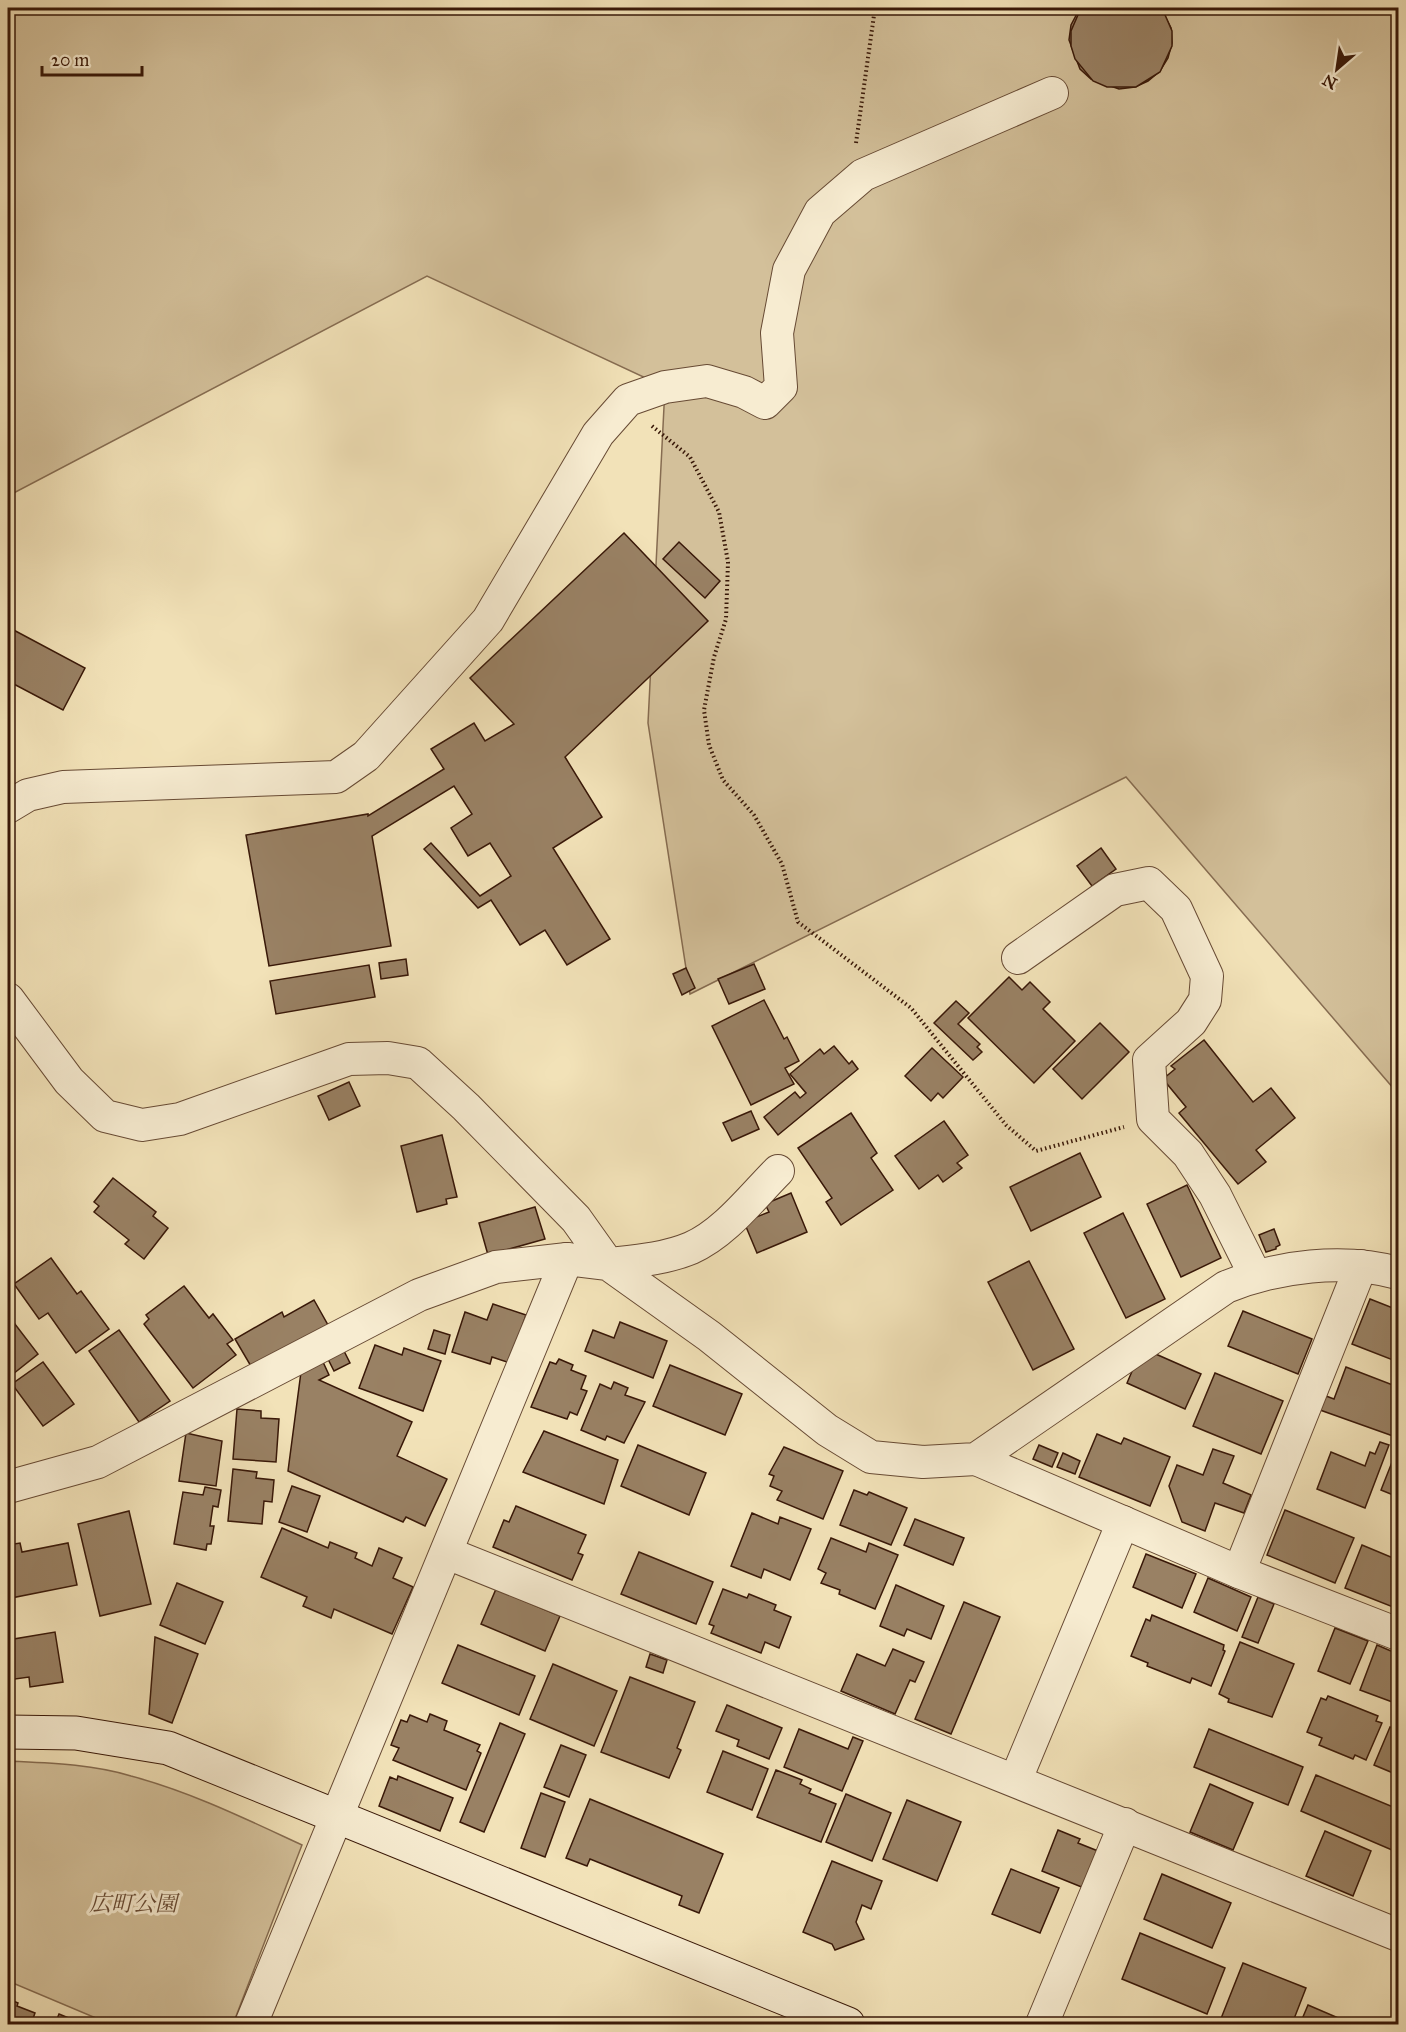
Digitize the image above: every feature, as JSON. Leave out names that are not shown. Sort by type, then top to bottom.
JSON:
[{"type":"street","points":[[8,807],[28,795],[63,787],[336,777],[366,756],[488,620],[598,434],[628,400],[665,387],[707,381],[744,392],[765,404],[782,387],[777,333],[789,270],[820,212],[863,175],[1052,93]]},
{"type":"street","points":[[1018,958],[1116,890],[1149,883],[1176,909],[1207,976],[1205,1000],[1191,1022],[1149,1060],[1153,1119],[1188,1154],[1215,1195],[1255,1275]]},
{"type":"street","points":[[8,999],[69,1081],[105,1116],[142,1125],[180,1119],[349,1059],[388,1058],[418,1063],[466,1107],[576,1219],[608,1264],[709,1336],[826,1430],[871,1457],[923,1462],[976,1459],[1239,1572],[1398,1634]]},
{"type":"street","points":[[8,1487],[98,1462],[419,1296],[496,1268],[567,1259],[608,1264],[658,1258],[692,1247],[722,1227],[778,1171]]},
{"type":"street","points":[[251,2025],[567,1259]]},
{"type":"street","points":[[976,1459],[1226,1287],[1255,1275],[1300,1268],[1370,1265],[1398,1273]]},
{"type":"street","points":[[1239,1572],[1361,1266]]},
{"type":"street","points":[[1016,1779],[1123,1522]]},
{"type":"street","points":[[447,1553],[1016,1779],[1398,1935]]},
{"type":"street","points":[[8,1732],[76,1733],[168,1748],[848,2025]]},
{"type":"street","points":[[1042,2025],[1125,1824]]},
{"type":"path","points":[[855,149],[875,8]]},
{"type":"path","points":[[628,400],[643,419],[690,457],[719,512],[728,562],[726,619],[714,657],[704,710],[709,745],[723,780],[754,815],[782,864],[798,922],[911,1008],[1006,1125],[1036,1151],[1153,1119]]},
{"type":"green space","points":[[8,8],[1398,8],[1398,1090],[1394,1089],[1126,777],[690,994],[648,723],[665,387],[427,276],[8,496]]},
{"type":"green space","name":"広町公園","points":[[8,1761],[85,1767],[153,1782],[197,1798],[302,1845],[233,2024],[110,2024],[8,1981]]},
{"type":"building","points":[[1080,8],[1161,8],[1171,28],[1172,43],[1168,58],[1160,71],[1148,81],[1135,87],[1119,89],[1091,79],[1080,69],[1069,40],[1071,25]]},
{"type":"building","points":[[1081,8],[1162,8],[1172,31],[1172,46],[1160,72],[1136,87],[1107,87],[1093,81],[1075,59],[1071,46],[1071,31]]},
{"type":"building","points":[[624,533],[708,621],[565,757],[602,817],[553,848],[610,939],[567,965],[545,930],[520,945],[491,900],[478,908],[424,849],[431,843],[480,896],[511,876],[490,843],[468,856],[451,828],[472,814],[454,786],[372,836],[391,946],[269,966],[246,835],[368,814],[368,816],[444,769],[431,749],[474,723],[485,741],[514,724],[470,678]]},
{"type":"building","points":[[679,542],[720,581],[705,598],[663,559]]},
{"type":"building","points":[[8,627],[85,668],[63,710],[8,681]]},
{"type":"building","points":[[1101,848],[1116,869],[1092,886],[1077,866]]},
{"type":"building","points":[[406,959],[408,975],[381,979],[379,963]]},
{"type":"building","points":[[754,964],[765,989],[729,1004],[718,979]]},
{"type":"building","points":[[369,965],[375,997],[276,1014],[270,981]]},
{"type":"building","points":[[686,968],[695,988],[682,995],[673,974]]},
{"type":"building","points":[[1009,977],[1022,990],[1030,982],[1050,1002],[1043,1009],[1075,1041],[1034,1083],[968,1018]]},
{"type":"building","points":[[764,1000],[784,1039],[787,1037],[799,1061],[785,1068],[794,1084],[751,1105],[712,1026]]},
{"type":"building","points":[[956,1001],[969,1013],[958,1024],[980,1044],[977,1047],[982,1052],[973,1060],[934,1023]]},
{"type":"building","points":[[1100,1023],[1129,1052],[1082,1099],[1053,1069]]},
{"type":"building","points":[[1204,1040],[1253,1102],[1271,1088],[1295,1118],[1256,1150],[1266,1162],[1238,1184],[1179,1113],[1186,1107],[1163,1079],[1175,1069],[1171,1066]]},
{"type":"building","points":[[834,1046],[849,1064],[852,1061],[858,1069],[778,1135],[764,1117],[795,1092],[800,1098],[806,1093],[790,1074],[820,1049],[824,1054]]},
{"type":"building","points":[[932,1048],[963,1077],[943,1098],[938,1093],[931,1101],[905,1076]]},
{"type":"building","points":[[349,1082],[360,1106],[329,1120],[318,1096]]},
{"type":"building","points":[[751,1111],[759,1129],[732,1141],[723,1123]]},
{"type":"building","points":[[851,1113],[877,1153],[871,1158],[893,1190],[841,1225],[826,1202],[832,1198],[798,1148]]},
{"type":"building","points":[[944,1121],[968,1155],[957,1163],[962,1168],[943,1182],[938,1175],[919,1189],[895,1156]]},
{"type":"building","points":[[442,1135],[457,1197],[446,1199],[447,1204],[417,1212],[401,1146]]},
{"type":"building","points":[[1080,1153],[1101,1197],[1031,1231],[1010,1187]]},
{"type":"building","points":[[113,1178],[156,1212],[153,1216],[168,1228],[144,1259],[125,1244],[129,1240],[94,1212],[99,1206],[94,1202]]},
{"type":"building","points":[[1187,1185],[1221,1258],[1181,1277],[1147,1204]]},
{"type":"building","points":[[791,1193],[807,1232],[757,1253],[744,1222],[769,1212],[765,1204]]},
{"type":"building","points":[[535,1207],[545,1239],[488,1255],[479,1223]]},
{"type":"building","points":[[1123,1213],[1165,1299],[1126,1318],[1084,1233]]},
{"type":"building","points":[[1274,1229],[1280,1245],[1266,1252],[1259,1235]]},
{"type":"building","points":[[51,1258],[77,1294],[81,1291],[109,1329],[76,1353],[48,1313],[39,1319],[14,1284]]},
{"type":"building","points":[[1029,1261],[1074,1349],[1033,1370],[988,1282]]},
{"type":"building","points":[[184,1286],[209,1318],[213,1314],[233,1340],[227,1344],[236,1355],[193,1388],[144,1324],[149,1319],[146,1315]]},
{"type":"building","points":[[1370,1299],[1398,1310],[1398,1362],[1352,1344]]},
{"type":"building","points":[[314,1300],[328,1325],[252,1368],[235,1339],[282,1312],[284,1317]]},
{"type":"building","points":[[493,1304],[526,1315],[510,1363],[492,1357],[490,1364],[452,1352],[465,1312],[487,1320]]},
{"type":"building","points":[[1243,1311],[1312,1339],[1298,1374],[1228,1346]]},
{"type":"building","points":[[8,1315],[38,1354],[13,1374],[8,1368]]},
{"type":"building","points":[[620,1322],[667,1341],[653,1378],[585,1351],[593,1330],[614,1338]]},
{"type":"building","points":[[119,1330],[170,1401],[139,1422],[89,1351]]},
{"type":"building","points":[[434,1330],[450,1335],[445,1354],[428,1349]]},
{"type":"building","points":[[375,1345],[402,1355],[404,1348],[441,1361],[423,1411],[359,1388]]},
{"type":"building","points":[[1142,1348],[1201,1374],[1185,1409],[1127,1383]]},
{"type":"building","points":[[343,1349],[350,1363],[334,1371],[327,1357]]},
{"type":"building","points":[[559,1359],[573,1365],[571,1370],[586,1376],[581,1389],[587,1391],[577,1415],[570,1412],[567,1419],[531,1407],[550,1362],[556,1364]]},
{"type":"building","points":[[43,1362],[74,1404],[43,1426],[12,1384]]},
{"type":"building","points":[[323,1362],[329,1375],[319,1380],[412,1422],[397,1456],[447,1479],[425,1526],[406,1517],[403,1522],[288,1471],[301,1372]]},
{"type":"building","points":[[670,1365],[742,1394],[725,1435],[653,1406]]},
{"type":"building","points":[[1346,1367],[1398,1387],[1398,1422],[1393,1436],[1320,1410],[1326,1396],[1334,1399]]},
{"type":"building","points":[[1215,1373],[1283,1401],[1261,1454],[1193,1426]]},
{"type":"building","points":[[614,1382],[628,1388],[625,1395],[645,1402],[624,1443],[607,1436],[605,1440],[581,1430],[600,1384],[611,1389]]},
{"type":"building","points":[[237,1409],[261,1411],[261,1418],[279,1419],[276,1462],[233,1459]]},
{"type":"building","points":[[544,1431],[618,1460],[604,1504],[523,1472]]},
{"type":"building","points":[[186,1433],[222,1441],[216,1486],[179,1481]]},
{"type":"building","points":[[1097,1434],[1121,1444],[1124,1438],[1170,1457],[1150,1506],[1079,1477]]},
{"type":"building","points":[[1380,1442],[1389,1445],[1365,1508],[1317,1489],[1331,1452],[1365,1466],[1370,1452],[1375,1454]]},
{"type":"building","points":[[638,1445],[706,1473],[689,1515],[621,1486]]},
{"type":"building","points":[[1039,1445],[1058,1453],[1052,1467],[1033,1459]]},
{"type":"building","points":[[784,1447],[843,1471],[823,1519],[777,1500],[782,1491],[770,1486],[774,1476],[769,1474]]},
{"type":"building","points":[[1398,1447],[1398,1497],[1381,1490]]},
{"type":"building","points":[[1213,1449],[1234,1456],[1223,1483],[1251,1495],[1244,1513],[1215,1503],[1205,1531],[1182,1522],[1169,1486],[1177,1465],[1203,1475]]},
{"type":"building","points":[[1063,1453],[1080,1461],[1075,1474],[1057,1467]]},
{"type":"building","points":[[233,1469],[257,1472],[256,1478],[274,1480],[272,1502],[264,1501],[262,1524],[228,1521]]},
{"type":"building","points":[[292,1486],[320,1496],[307,1532],[279,1522]]},
{"type":"building","points":[[205,1487],[221,1490],[218,1507],[213,1506],[210,1526],[214,1526],[211,1544],[207,1544],[206,1550],[174,1544],[183,1492],[203,1495]]},
{"type":"building","points":[[854,1490],[867,1495],[869,1492],[907,1508],[891,1545],[840,1525]]},
{"type":"building","points":[[516,1506],[586,1535],[578,1553],[583,1555],[572,1580],[493,1547],[504,1520],[509,1522]]},
{"type":"building","points":[[1285,1510],[1354,1538],[1335,1583],[1267,1555]]},
{"type":"building","points":[[129,1511],[151,1604],[100,1616],[78,1524]]},
{"type":"building","points":[[752,1513],[778,1524],[780,1517],[811,1529],[790,1580],[764,1569],[761,1578],[731,1566]]},
{"type":"building","points":[[915,1519],[964,1538],[953,1565],[904,1545]]},
{"type":"building","points":[[282,1528],[328,1548],[330,1542],[357,1553],[355,1558],[372,1566],[379,1548],[402,1558],[393,1578],[413,1587],[392,1634],[334,1609],[331,1618],[303,1606],[307,1597],[261,1577]]},
{"type":"building","points":[[831,1538],[866,1552],[869,1543],[898,1555],[875,1609],[839,1594],[840,1590],[821,1583],[826,1573],[818,1569]]},
{"type":"building","points":[[20,1543],[22,1552],[68,1543],[77,1585],[11,1598],[8,1580],[8,1545]]},
{"type":"building","points":[[1362,1545],[1398,1560],[1398,1609],[1345,1588]]},
{"type":"building","points":[[639,1552],[713,1582],[696,1624],[621,1594]]},
{"type":"building","points":[[1146,1554],[1196,1574],[1182,1608],[1133,1587]]},
{"type":"building","points":[[1208,1578],[1251,1597],[1237,1631],[1194,1612]]},
{"type":"building","points":[[177,1583],[223,1602],[205,1644],[160,1625]]},
{"type":"building","points":[[896,1585],[944,1606],[931,1639],[907,1629],[904,1636],[880,1626]]},
{"type":"building","points":[[496,1589],[560,1616],[545,1651],[481,1624]]},
{"type":"building","points":[[723,1589],[747,1598],[749,1594],[776,1605],[774,1610],[791,1617],[779,1648],[765,1642],[761,1653],[711,1633],[714,1626],[709,1624]]},
{"type":"building","points":[[1258,1597],[1274,1604],[1258,1643],[1242,1637]]},
{"type":"building","points":[[964,1602],[1000,1617],[951,1734],[915,1719]]},
{"type":"building","points":[[1152,1615],[1224,1645],[1223,1650],[1225,1651],[1211,1686],[1192,1678],[1190,1683],[1147,1666],[1148,1663],[1131,1656],[1146,1619],[1150,1621]]},
{"type":"building","points":[[1335,1628],[1368,1641],[1350,1684],[1318,1671]]},
{"type":"building","points":[[55,1632],[63,1682],[30,1687],[29,1677],[8,1680],[8,1640]]},
{"type":"building","points":[[155,1637],[198,1654],[172,1723],[149,1714]]},
{"type":"building","points":[[1240,1642],[1294,1664],[1272,1717],[1228,1702],[1229,1699],[1219,1694]]},
{"type":"building","points":[[458,1645],[535,1676],[519,1715],[442,1683]]},
{"type":"building","points":[[1377,1645],[1398,1654],[1398,1695],[1395,1703],[1360,1690]]},
{"type":"building","points":[[893,1649],[924,1662],[915,1682],[910,1680],[895,1714],[841,1691],[857,1654],[885,1666]]},
{"type":"building","points":[[650,1654],[667,1660],[663,1673],[646,1667]]},
{"type":"building","points":[[553,1664],[617,1691],[594,1746],[530,1719]]},
{"type":"building","points":[[630,1677],[695,1702],[677,1748],[681,1750],[669,1778],[601,1752]]},
{"type":"building","points":[[1328,1696],[1378,1716],[1376,1721],[1382,1723],[1366,1760],[1355,1755],[1353,1759],[1319,1745],[1322,1738],[1307,1732],[1321,1698],[1326,1700]]},
{"type":"building","points":[[727,1705],[782,1728],[769,1759],[737,1746],[739,1740],[716,1731]]},
{"type":"building","points":[[430,1714],[447,1721],[444,1730],[480,1745],[477,1751],[481,1753],[466,1790],[393,1760],[399,1748],[391,1745],[401,1720],[407,1722],[410,1715],[427,1722]]},
{"type":"building","points":[[500,1723],[525,1734],[484,1832],[460,1822]]},
{"type":"building","points":[[1390,1727],[1398,1731],[1398,1775],[1374,1765]]},
{"type":"building","points":[[799,1729],[848,1749],[853,1737],[863,1741],[842,1791],[784,1767]]},
{"type":"building","points":[[1209,1729],[1303,1767],[1288,1805],[1194,1767]]},
{"type":"building","points":[[561,1745],[586,1755],[569,1797],[544,1787]]},
{"type":"building","points":[[723,1751],[768,1769],[752,1810],[707,1792]]},
{"type":"building","points":[[776,1770],[802,1780],[800,1784],[811,1789],[809,1793],[836,1804],[821,1842],[757,1817]]},
{"type":"building","points":[[1316,1775],[1398,1809],[1398,1835],[1392,1850],[1301,1811]]},
{"type":"building","points":[[398,1776],[453,1798],[440,1831],[379,1806],[390,1777],[397,1780]]},
{"type":"building","points":[[1210,1784],[1253,1803],[1233,1850],[1190,1832]]},
{"type":"building","points":[[541,1793],[565,1802],[545,1857],[521,1848]]},
{"type":"building","points":[[846,1794],[891,1813],[872,1861],[826,1842]]},
{"type":"building","points":[[590,1799],[723,1854],[699,1913],[679,1905],[682,1896],[590,1859],[587,1866],[566,1858]]},
{"type":"building","points":[[907,1800],[961,1822],[937,1881],[883,1859]]},
{"type":"building","points":[[1058,1830],[1080,1839],[1078,1843],[1103,1853],[1089,1890],[1042,1871]]},
{"type":"building","points":[[1325,1831],[1371,1851],[1353,1896],[1306,1876]]},
{"type":"building","points":[[832,1861],[882,1881],[871,1909],[862,1905],[856,1922],[864,1939],[835,1950],[832,1944],[803,1932]]},
{"type":"building","points":[[1011,1869],[1059,1888],[1040,1933],[992,1914]]},
{"type":"building","points":[[1162,1874],[1231,1903],[1212,1948],[1144,1919]]},
{"type":"building","points":[[1140,1933],[1225,1968],[1207,2014],[1122,1979]]},
{"type":"building","points":[[1243,1963],[1306,1988],[1292,2024],[1228,2024],[1220,2021]]},
{"type":"building","points":[[8,1999],[18,2003],[17,2006],[35,2013],[31,2024],[8,2024]]},
{"type":"building","points":[[1308,2005],[1350,2023],[1350,2024],[1300,2024]]},
{"type":"building","points":[[59,2014],[83,2024],[55,2024]]}]
